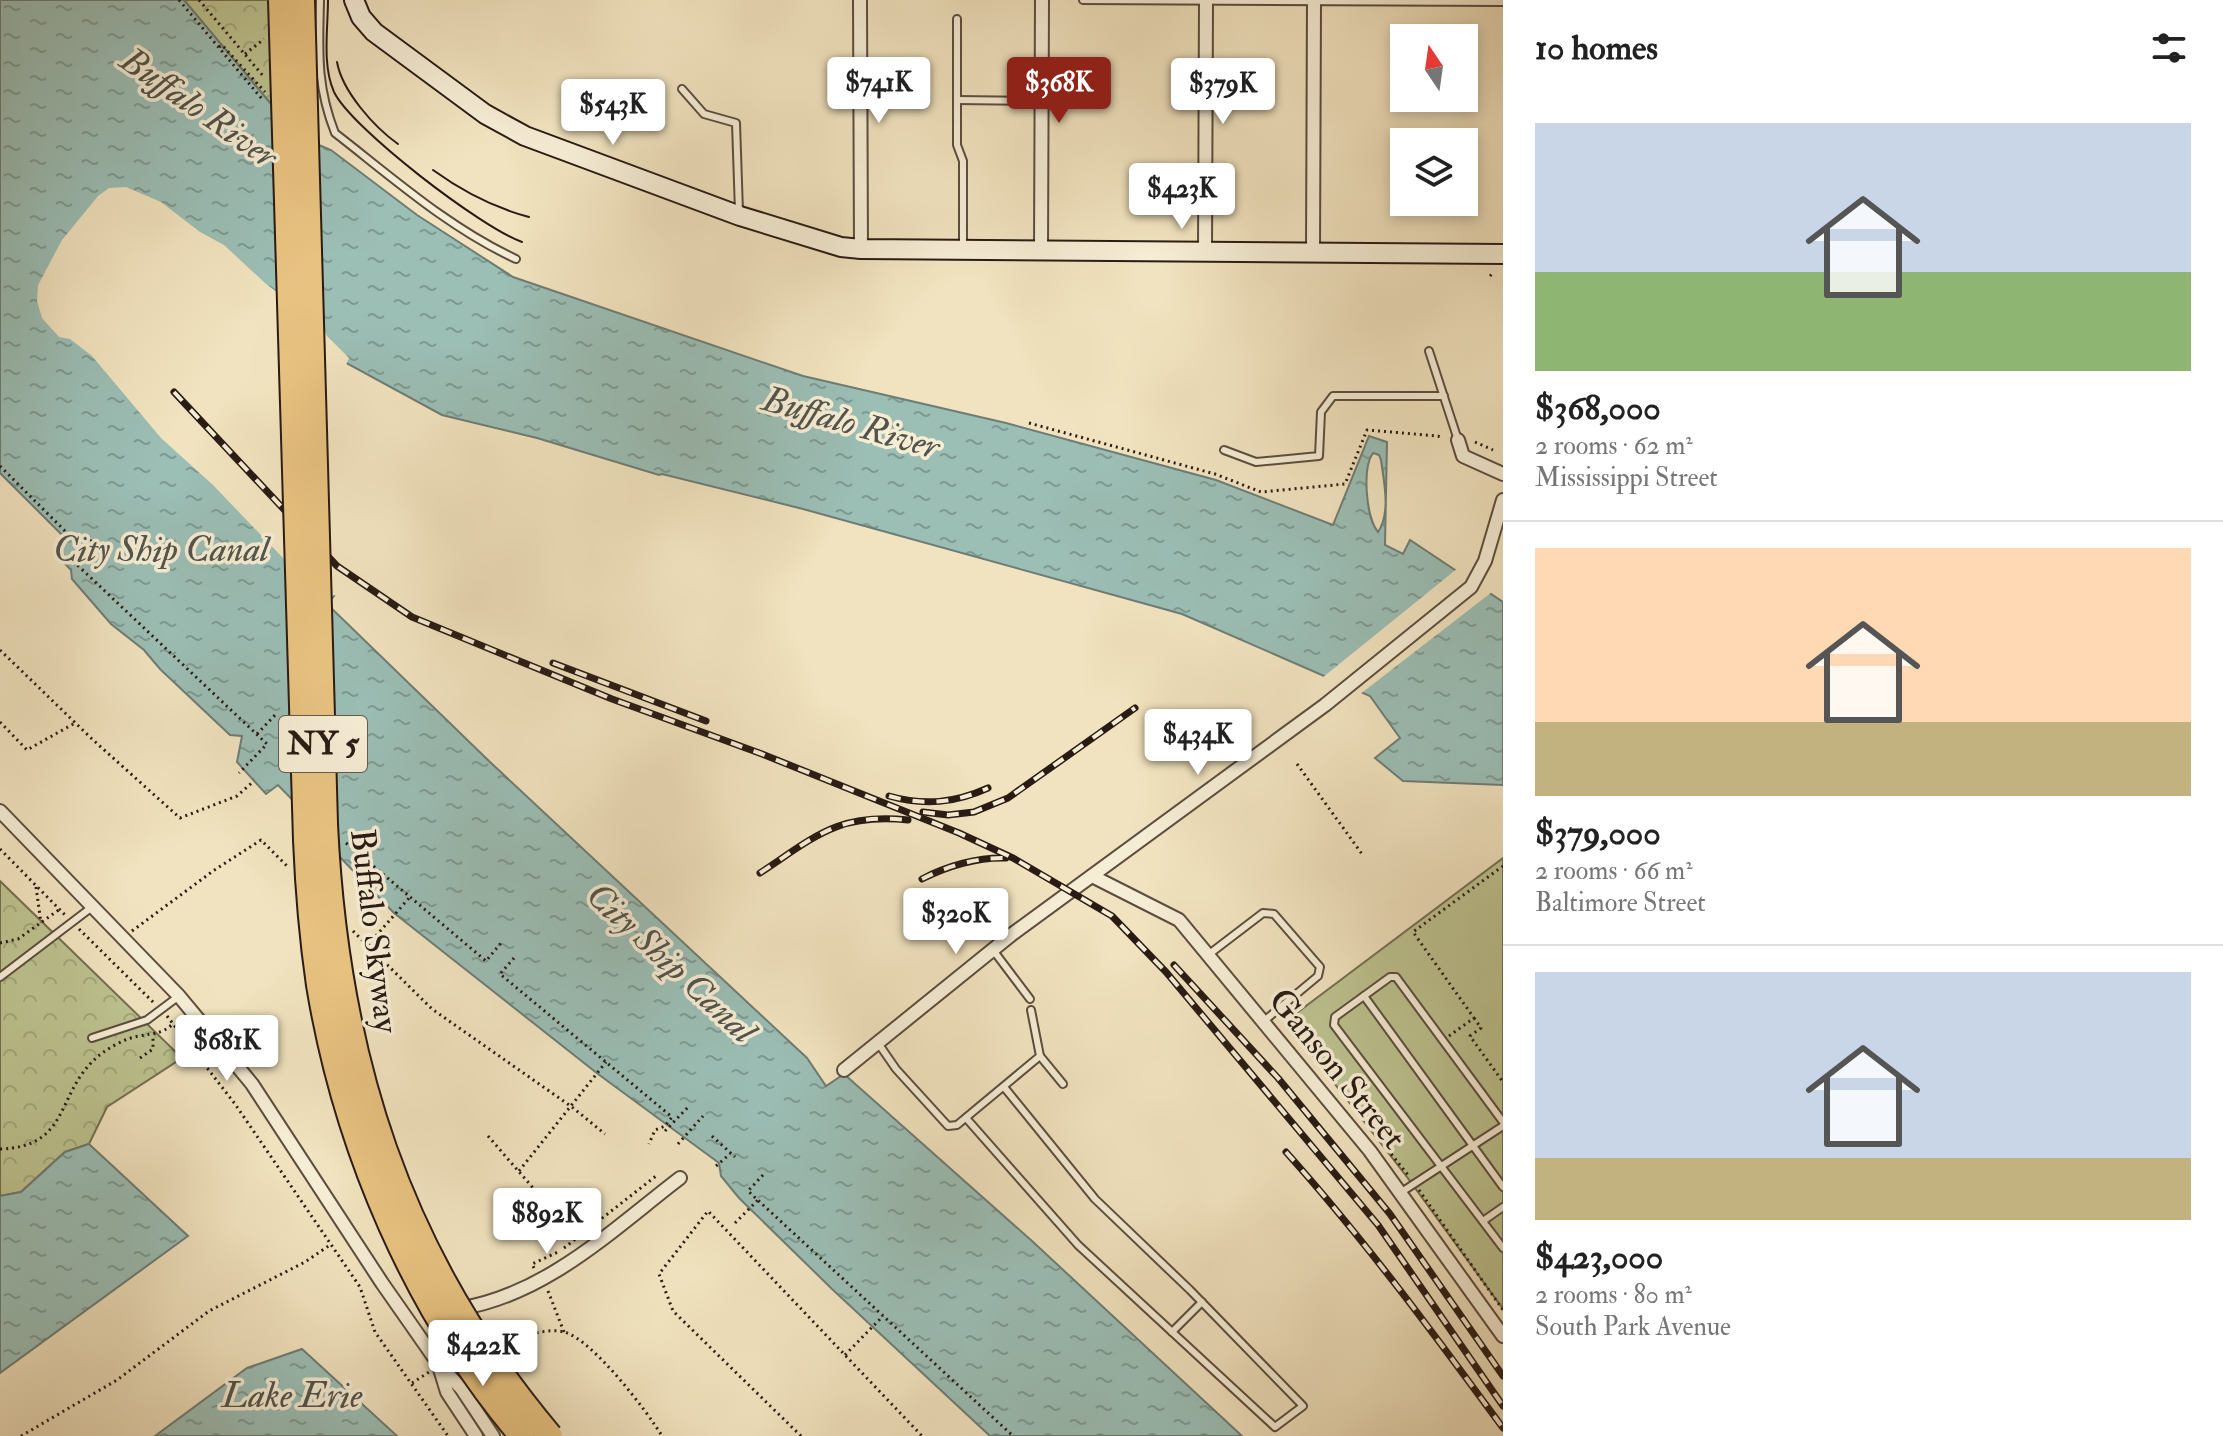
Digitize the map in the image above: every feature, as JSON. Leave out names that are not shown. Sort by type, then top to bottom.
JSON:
[{"type":"highway","name":"Buffalo Skyway","points":[[281,0],[306,840],[319,985],[344,1097],[382,1204],[443,1323],[483,1387],[522,1436]]},
{"type":"highway","name":"Buffalo Skyway","points":[[302,0],[328,890],[340,983],[368,1103],[414,1224],[468,1325],[550,1436]]},
{"type":"street","points":[[354,0],[361,17],[374,32],[485,114],[525,136],[740,216],[841,247],[1503,254]]},
{"type":"street","points":[[860,0],[861,249]]},
{"type":"street","points":[[1041,250],[1042,0]]},
{"type":"street","points":[[1205,252],[1206,1]]},
{"type":"street","points":[[1313,252],[1314,1]]},
{"type":"street","points":[[1458,440],[1463,456],[1503,474]]},
{"type":"street","points":[[844,1070],[993,950],[1325,705],[1471,587],[1485,561],[1503,500]]},
{"type":"street","points":[[0,811],[179,996],[252,1084],[405,1317],[440,1366],[461,1388],[493,1436]]},
{"type":"street","name":"Ganson Street","points":[[1092,876],[1179,920],[1370,1151],[1503,1336]]},
{"type":"street","points":[[405,1317],[463,1308],[507,1296],[542,1281],[571,1263],[680,1178]]},
{"type":"street","points":[[440,1366],[447,1392],[476,1436]]},
{"type":"lane","points":[[320,0],[318,75],[335,133],[469,235],[516,259]]},
{"type":"lane","points":[[1083,0],[1503,2]]},
{"type":"lane","points":[[957,19],[957,145],[963,161],[963,250]]},
{"type":"lane","points":[[682,89],[704,114],[736,123],[740,216]]},
{"type":"lane","points":[[957,100],[1041,101]]},
{"type":"lane","points":[[1429,351],[1458,440]]},
{"type":"lane","points":[[1224,450],[1256,462],[1319,456],[1321,412],[1333,396],[1444,396]]},
{"type":"lane","points":[[0,977],[92,907]]},
{"type":"lane","points":[[1208,955],[1263,913],[1274,914],[1320,967],[1318,976],[1264,1021]]},
{"type":"lane","points":[[993,950],[1030,999]]},
{"type":"lane","points":[[1400,1193],[1441,1166],[1473,1145],[1503,1124],[1396,977],[1390,977],[1335,1017],[1334,1025],[1441,1166],[1483,1221],[1503,1248]]},
{"type":"lane","points":[[92,1038],[147,1020],[179,996]]},
{"type":"lane","points":[[1364,996],[1503,1187]]},
{"type":"lane","points":[[1031,1010],[1040,1056],[1063,1084]]},
{"type":"lane","points":[[878,1043],[896,1069],[948,1126],[957,1125],[1040,1056]]},
{"type":"lane","points":[[966,1118],[1078,1245],[1275,1427],[1303,1406],[1202,1302],[1095,1199],[1004,1087]]},
{"type":"lane","points":[[1483,1221],[1503,1207]]},
{"type":"lane","points":[[1172,1332],[1202,1302]]},
{"type":"path","points":[[179,0],[263,96]]},
{"type":"path","points":[[199,0],[272,86]]},
{"type":"path","points":[[245,54],[270,35]]},
{"type":"path","points":[[1475,442],[1493,450]]},
{"type":"path","points":[[0,466],[83,549]]},
{"type":"path","points":[[92,540],[72,560],[267,744],[239,773]]},
{"type":"path","points":[[0,650],[180,818],[237,796],[254,781]]},
{"type":"path","points":[[257,734],[276,714]]},
{"type":"path","points":[[0,722],[27,750],[75,723]]},
{"type":"path","points":[[1297,764],[1362,854]]},
{"type":"path","points":[[338,836],[486,961],[501,943]]},
{"type":"path","points":[[122,938],[261,840],[293,871]]},
{"type":"path","points":[[1503,866],[1413,932],[1481,1028],[1470,1036],[1503,1082]]},
{"type":"path","points":[[35,885],[41,923]]},
{"type":"path","points":[[367,945],[410,897]]},
{"type":"path","points":[[0,943],[18,939],[60,909]]},
{"type":"path","points":[[346,924],[432,1009],[572,1107],[605,1134]]},
{"type":"path","points":[[514,958],[500,974],[672,1117],[665,1126],[655,1130],[649,1144]]},
{"type":"path","points":[[166,1016],[235,1104],[360,1287],[375,1332],[448,1436]]},
{"type":"path","points":[[1443,1041],[1474,1018]]},
{"type":"path","points":[[0,1149],[22,1149],[50,1130],[60,1119],[74,1088],[94,1060],[123,1042],[162,1033],[173,1024]]},
{"type":"path","points":[[1293,1036],[1308,1025]]},
{"type":"path","points":[[147,1031],[153,1035]]},
{"type":"path","points":[[140,1058],[153,1049],[153,1035]]},
{"type":"path","points":[[519,1171],[606,1062]]},
{"type":"path","points":[[665,1131],[690,1105]]},
{"type":"path","points":[[678,1144],[703,1116]]},
{"type":"path","points":[[488,1136],[566,1226]]},
{"type":"path","points":[[712,1136],[732,1156],[716,1166]]},
{"type":"path","points":[[763,1175],[748,1191],[1013,1436]]},
{"type":"path","points":[[536,1271],[532,1264],[560,1251],[656,1176]]},
{"type":"path","points":[[735,1223],[758,1200]]},
{"type":"path","points":[[801,1436],[673,1311],[659,1274],[708,1211],[922,1436]]},
{"type":"path","points":[[21,1436],[117,1380],[209,1311],[305,1262],[331,1245]]},
{"type":"path","points":[[546,1289],[557,1308],[564,1332]]},
{"type":"path","points":[[845,1355],[883,1316]]},
{"type":"path","points":[[492,1346],[543,1332],[564,1332],[587,1346],[646,1410],[662,1436]]},
{"type":"path","points":[[411,1383],[426,1374]]},
{"type":"green space","points":[[184,0],[278,0],[276,110]]},
{"type":"green space","points":[[1503,858],[1503,1309],[1407,1177],[1286,1021]]},
{"type":"green space","points":[[0,881],[182,1058],[107,1107],[89,1144],[65,1152],[21,1192],[0,1196]]},
{"type":"water","points":[[0,0],[184,0],[276,110],[291,133],[331,150],[417,215],[513,277],[803,376],[1006,423],[1216,480],[1333,525],[1369,436],[1387,442],[1386,496],[1379,455],[1373,453],[1367,470],[1368,505],[1378,532],[1386,498],[1385,545],[1403,554],[1410,540],[1503,602],[1503,785],[1403,781],[1375,758],[1400,738],[1370,696],[1182,614],[803,509],[659,475],[537,438],[442,415],[348,364],[158,213],[132,201],[107,202],[55,275],[54,300],[233,498],[334,596],[327,604],[490,762],[807,1058],[826,1086],[844,1074],[1032,1241],[1242,1436],[990,1436],[739,1198],[721,1176],[719,1163],[598,1074],[394,913],[335,852],[311,819],[278,785],[266,794],[237,762],[242,736],[230,735],[144,650],[111,624],[72,579],[71,570],[55,553],[67,540],[0,473]]},
{"type":"water","points":[[89,1144],[188,1236],[0,1373],[0,1196],[21,1192],[65,1152]]},
{"type":"water","name":"Lake Erie","points":[[302,1349],[397,1436],[155,1436],[247,1368]]},
{"type":"pier","points":[[126,187],[161,202],[200,232],[224,245],[265,283],[324,329],[349,358],[345,367],[156,217],[131,205],[109,206],[59,276],[58,299],[236,495],[336,592],[327,604],[213,485],[161,438],[92,356],[70,339],[59,337],[42,318],[37,301],[38,285],[62,240],[98,196],[109,188]]},
{"type":"pier","points":[[1458,568],[1492,592],[1359,695],[1322,678]]},
{"type":"tram line","points":[[328,0],[328,70],[334,92],[346,108],[365,129],[420,176],[478,218],[522,242]]},
{"type":"tram line","points":[[337,62],[345,85],[360,108],[398,144]]},
{"type":"tram line","points":[[433,170],[479,198],[529,217]]},
{"type":"railway","points":[[174,392],[337,566],[412,617],[612,699],[762,754],[959,833],[1013,858],[1112,916],[1166,972],[1378,1225],[1503,1406]]},
{"type":"railway","points":[[553,663],[706,721]]},
{"type":"railway","points":[[923,812],[948,815],[974,812],[1008,798],[1135,708]]},
{"type":"railway","points":[[889,796],[939,801],[964,797],[988,788]]},
{"type":"railway","points":[[760,873],[813,838],[845,824],[863,820],[908,820]]},
{"type":"railway","points":[[922,879],[963,863],[1006,858]]},
{"type":"railway","points":[[1174,965],[1278,1078],[1390,1214],[1503,1376]]},
{"type":"railway","points":[[1286,1152],[1371,1253],[1503,1428]]},
{"type":"water label","name":"Buffalo River","points":[[199,108]]},
{"type":"water label","name":"Buffalo River","points":[[851,423]]},
{"type":"water label","name":"City Ship Canal","points":[[161,549]]},
{"type":"water label","name":"City Ship Canal","points":[[671,963]]}]
